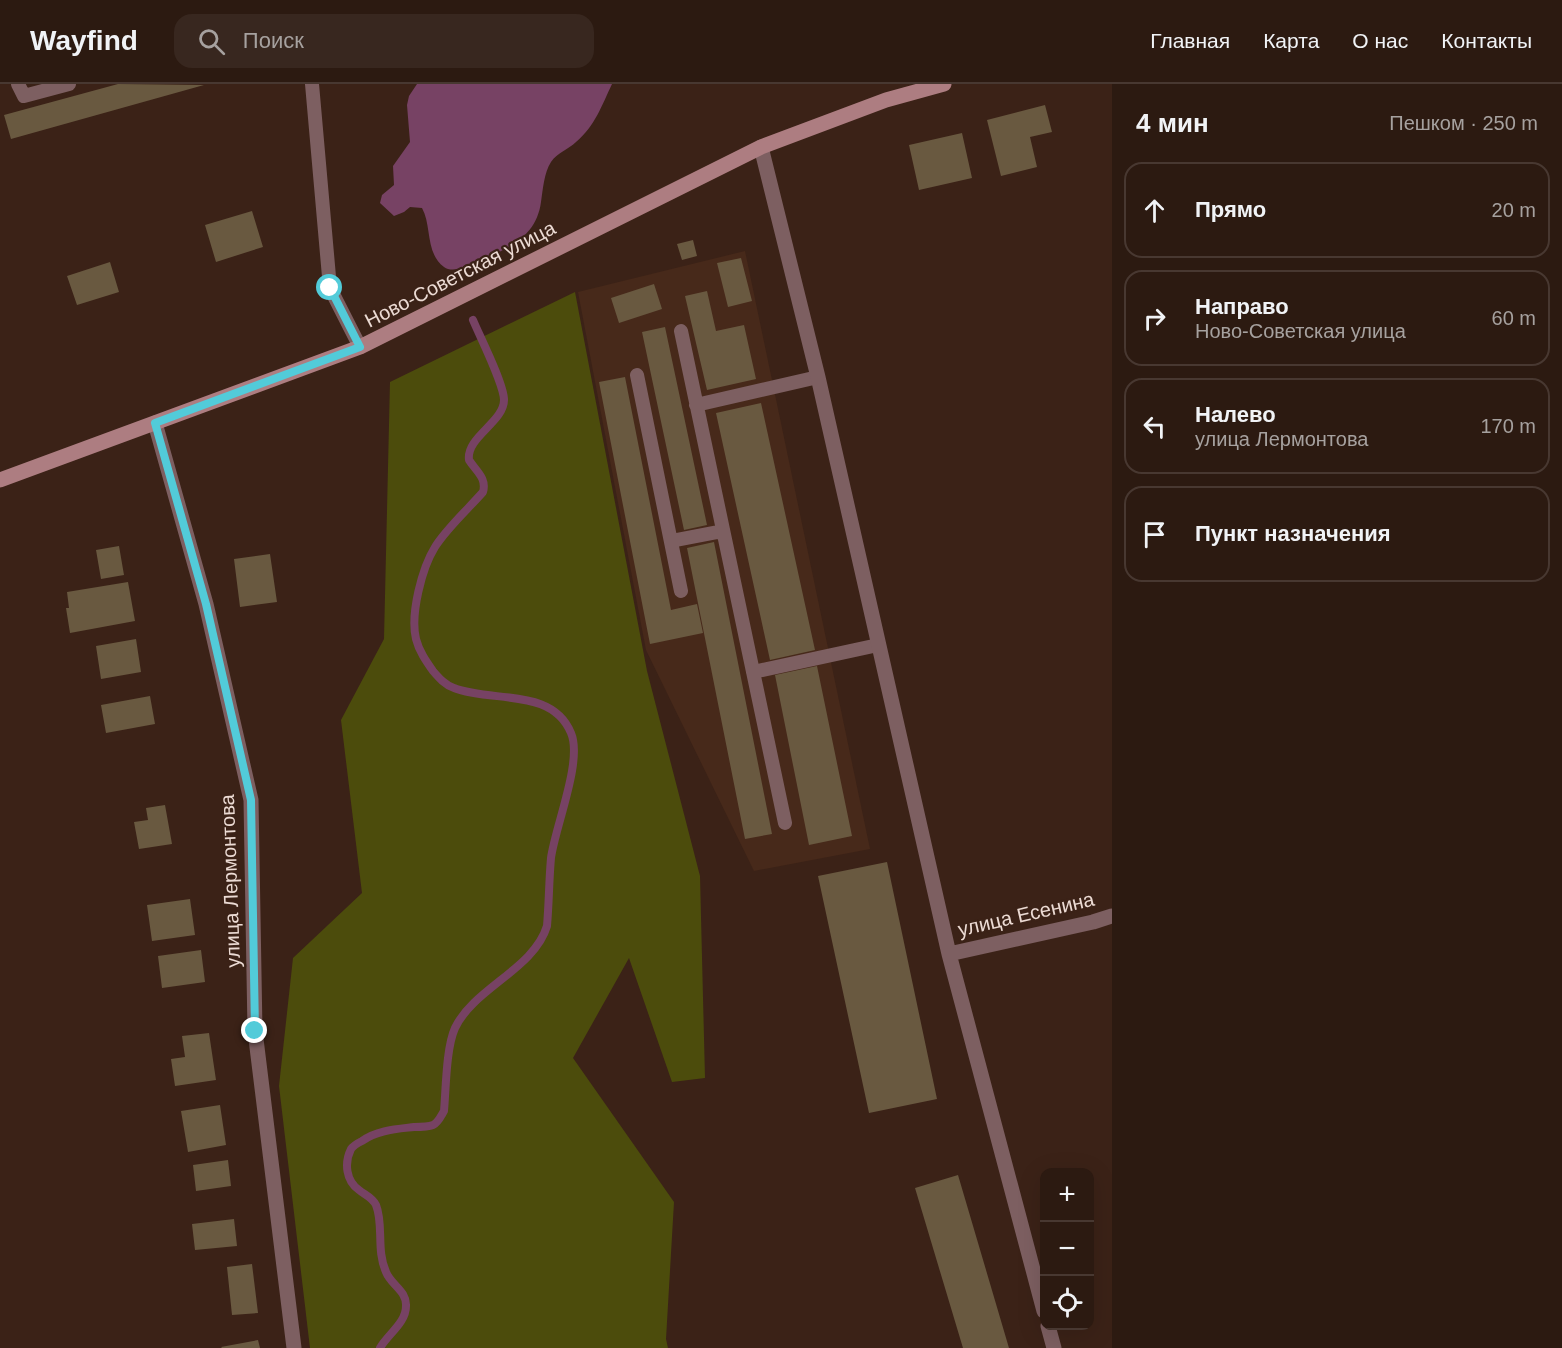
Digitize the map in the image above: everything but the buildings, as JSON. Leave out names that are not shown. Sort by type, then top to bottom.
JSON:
[{"type":"street","name":"Ново-Советская улица","points":[[0,480],[360,347],[761,147],[886,100],[944,84]]},
{"type":"street","points":[[761,147],[818,377],[949,954],[1040,1296]]},
{"type":"street","name":"улица Лермонтова","points":[[155,423],[206,604],[251,800],[255,1031],[294,1348]]},
{"type":"street","name":"улица Есенина","points":[[949,954],[1112,916]]},
{"type":"street","points":[[1049,1330],[1054,1348]]},
{"type":"lane","points":[[18,84],[24,96],[69,84]]},
{"type":"lane","points":[[312,84],[330,288],[360,347]]},
{"type":"lane","points":[[681,331],[785,823]]},
{"type":"lane","points":[[637,375],[681,591]]},
{"type":"lane","points":[[696,405],[818,377]]},
{"type":"lane","points":[[670,541],[723,531]]},
{"type":"lane","points":[[753,672],[878,645]]},
{"type":"shaded area","points":[[417,84],[612,84],[597,115],[583,136],[551,162],[545,176],[538,215],[526,234],[508,248],[497,253],[463,268],[447,269],[438,261],[431,247],[422,208],[410,207],[394,216],[380,203],[382,195],[394,185],[393,166],[410,142],[407,105],[409,96]]},
{"type":"shaded area","points":[[745,251],[870,849],[754,871],[646,650],[578,292]]},
{"type":"shaded area","points":[[575,292],[647,671],[700,876],[705,1078],[672,1082],[629,958],[573,1058],[674,1202],[666,1339],[668,1348],[310,1348],[279,1086],[293,958],[362,893],[341,720],[384,639],[390,382]]},
{"type":"waterway","points":[[380,1348],[403,1318],[406,1301],[388,1277],[383,1264],[380,1221],[376,1205],[351,1182],[349,1177],[347,1166],[349,1154],[354,1146],[374,1134],[394,1129],[431,1126],[442,1115],[448,1057],[455,1028],[476,1001],[530,954],[540,941],[547,926],[553,845],[574,760],[571,733],[562,718],[536,703],[451,687],[433,671],[416,639],[415,617],[418,592],[430,556],[451,526],[483,492],[482,479],[469,460],[470,452],[473,444],[498,415],[504,400],[496,372],[473,320]]},
{"type":"route","points":[[255,1031],[251,800],[206,604],[155,423],[360,347],[330,288]]}]
